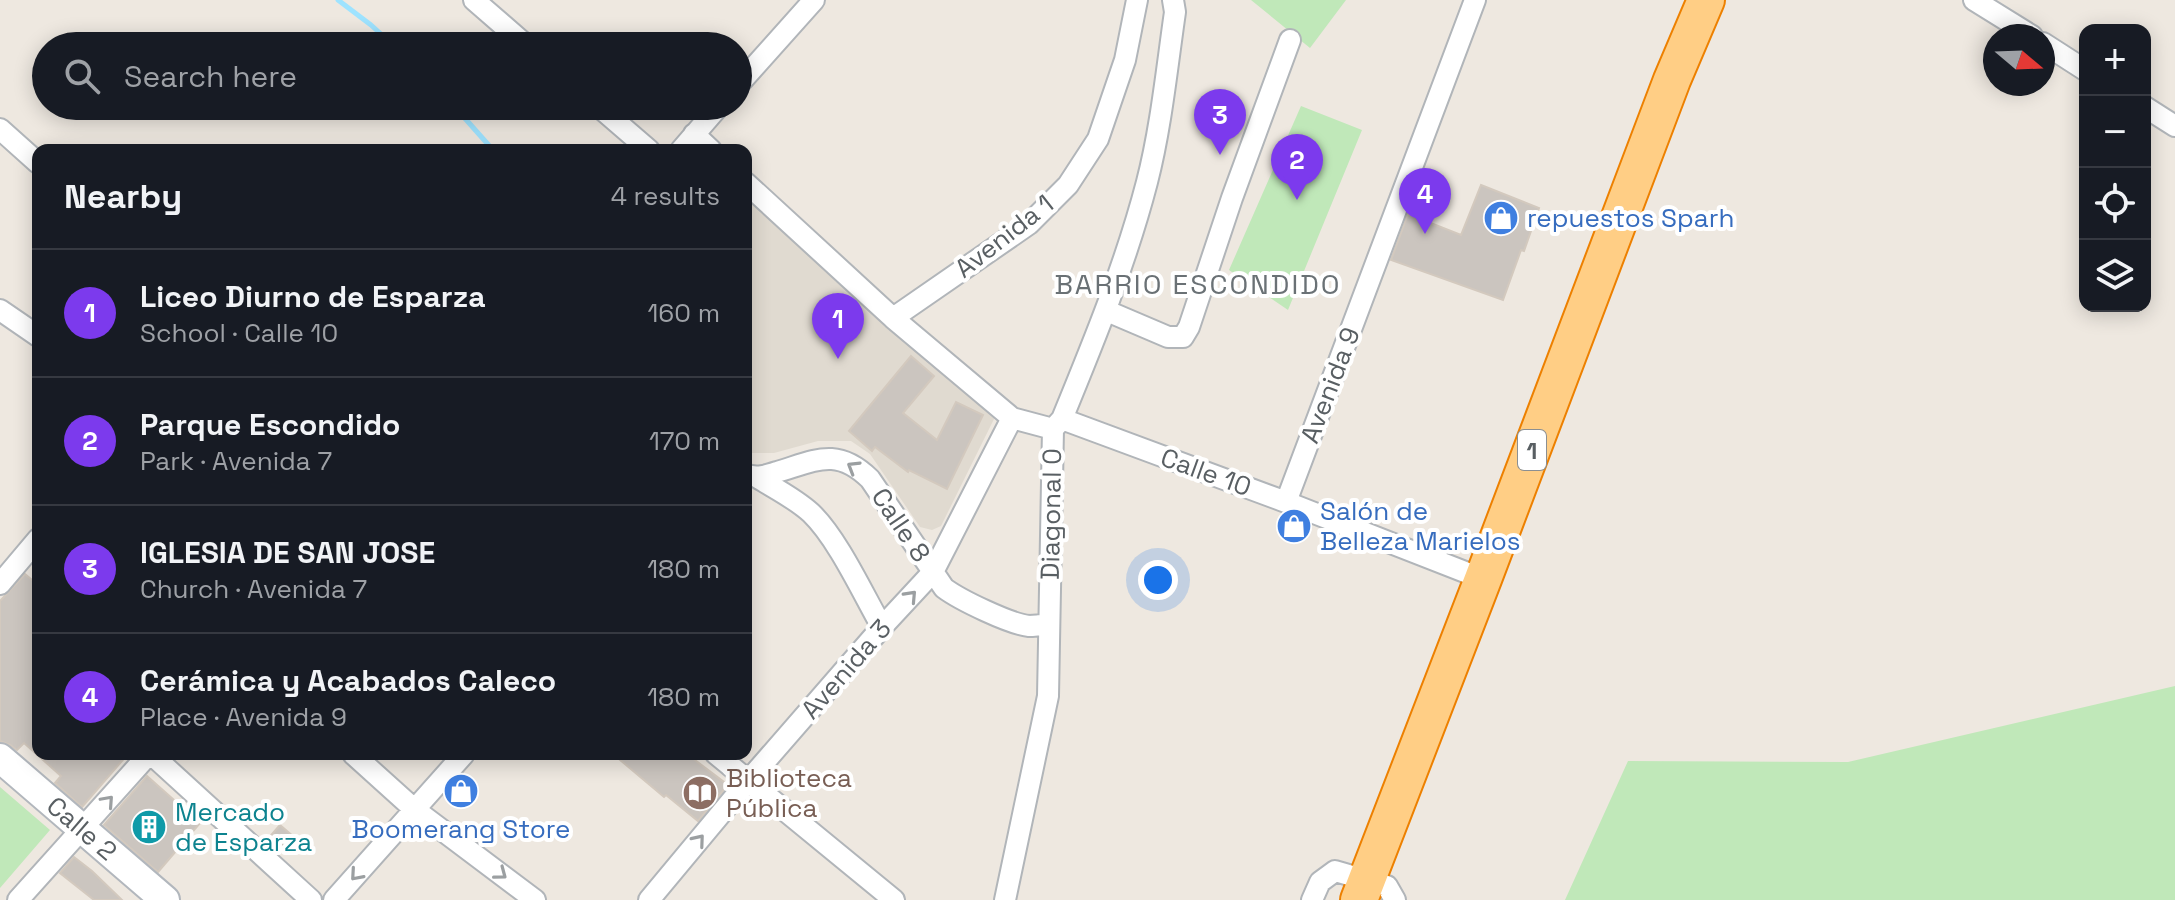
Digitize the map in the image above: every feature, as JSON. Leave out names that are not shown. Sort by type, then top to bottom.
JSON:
[{"type":"highway","name":"1","points":[[1373,893],[1483,579],[1672,80],[1706,0]]},
{"type":"street","points":[[474,0],[511,32]]},
{"type":"street","points":[[752,69],[814,0]]},
{"type":"street","name":"Avenida 1","points":[[893,318],[1029,224],[1068,185],[1098,139],[1125,60],[1137,0]]},
{"type":"street","name":"Diagonal 0","points":[[1005,900],[1048,696],[1057,424],[1107,311],[1148,180],[1175,12],[1173,0]]},
{"type":"street","name":"Avenida 9","points":[[1286,502],[1475,0]]},
{"type":"street","points":[[1974,0],[2013,24]]},
{"type":"street","points":[[1107,311],[1168,337],[1183,337],[1290,40]]},
{"type":"street","points":[[2055,51],[2079,66]]},
{"type":"street","points":[[2151,111],[2175,126]]},
{"type":"street","points":[[614,120],[642,144]]},
{"type":"street","points":[[687,142],[707,120]]},
{"type":"street","points":[[0,129],[32,158]]},
{"type":"street","name":"Calle 10","points":[[752,189],[893,318],[1012,418],[1057,424],[1286,502],[1483,579]]},
{"type":"street","points":[[0,310],[32,332]]},
{"type":"street","name":"Avenida 3","points":[[649,900],[748,781],[933,572],[1012,418]]},
{"type":"street","name":"Calle 8","points":[[752,477],[819,459],[840,459],[857,466],[870,479],[944,588],[987,611],[1027,626],[1049,624]]},
{"type":"street","points":[[752,477],[812,514],[834,543],[882,627]]},
{"type":"street","points":[[0,584],[32,546]]},
{"type":"street","name":"Calle 2","points":[[0,758],[165,900]]},
{"type":"street","points":[[18,900],[145,760]]},
{"type":"street","points":[[157,760],[311,900]]},
{"type":"street","points":[[360,760],[414,809],[535,900]]},
{"type":"street","points":[[334,900],[459,760]]},
{"type":"street","points":[[723,760],[894,900]]},
{"type":"street","points":[[1312,900],[1320,882],[1335,871],[1373,893]]},
{"type":"shaded area","points":[[752,204],[995,417],[941,526],[932,530],[920,527],[870,454],[851,441],[818,441],[774,453],[752,453]]},
{"type":"green space","points":[[1251,0],[1346,0],[1310,48]]},
{"type":"green space","points":[[1301,106],[1362,130],[1288,310],[1229,270]]},
{"type":"green space","points":[[2175,686],[2175,900],[1565,900],[1628,761],[1848,762]]},
{"type":"green space","points":[[0,787],[50,830],[0,888]]},
{"type":"building","points":[[1481,185],[1539,208],[1503,300],[1391,260],[1408,214],[1461,235]]},
{"type":"building","points":[[911,356],[934,376],[903,413],[937,440],[956,402],[983,415],[947,489],[908,472],[875,447],[872,451],[849,431]]},
{"type":"building","points":[[25,574],[32,580],[32,750],[24,743],[17,750],[0,741],[0,601]]},
{"type":"building","points":[[43,760],[123,760],[82,807],[55,783],[61,776]]},
{"type":"building","points":[[620,760],[695,760],[728,785],[698,821],[666,795],[664,797]]},
{"type":"building","name":"Mercado de Esparza","points":[[147,776],[200,823],[158,872],[104,825]]},
{"type":"building","points":[[280,825],[293,836],[278,853],[266,841]]},
{"type":"building","points":[[74,857],[122,900],[94,900],[60,873]]},
{"type":"waterway","points":[[338,0],[379,32]]},
{"type":"waterway","points":[[466,120],[488,144]]},
{"type":"place","name":"IGLESIA DE SAN JOSE","points":[[1220,155]]},
{"type":"place","name":"Parque Escondido","points":[[1297,200]]},
{"type":"place","name":"repuestos Sparh","points":[[1501,218]]},
{"type":"place","name":"Cerámica y Acabados Caleco","points":[[1425,234]]},
{"type":"place","name":"Liceo Diurno de Esparza","points":[[838,359]]},
{"type":"place","name":"Salón de Belleza Marielos","points":[[1294,526]]},
{"type":"place","name":"Boomerang Store","points":[[461,791]]},
{"type":"place","name":"Biblioteca Pública","points":[[700,793]]},
{"type":"place","name":"Mercado de Esparza","points":[[149,827]]},
{"type":"district","name":"BARRIO ESCONDIDO","points":[[1198,284]]}]
